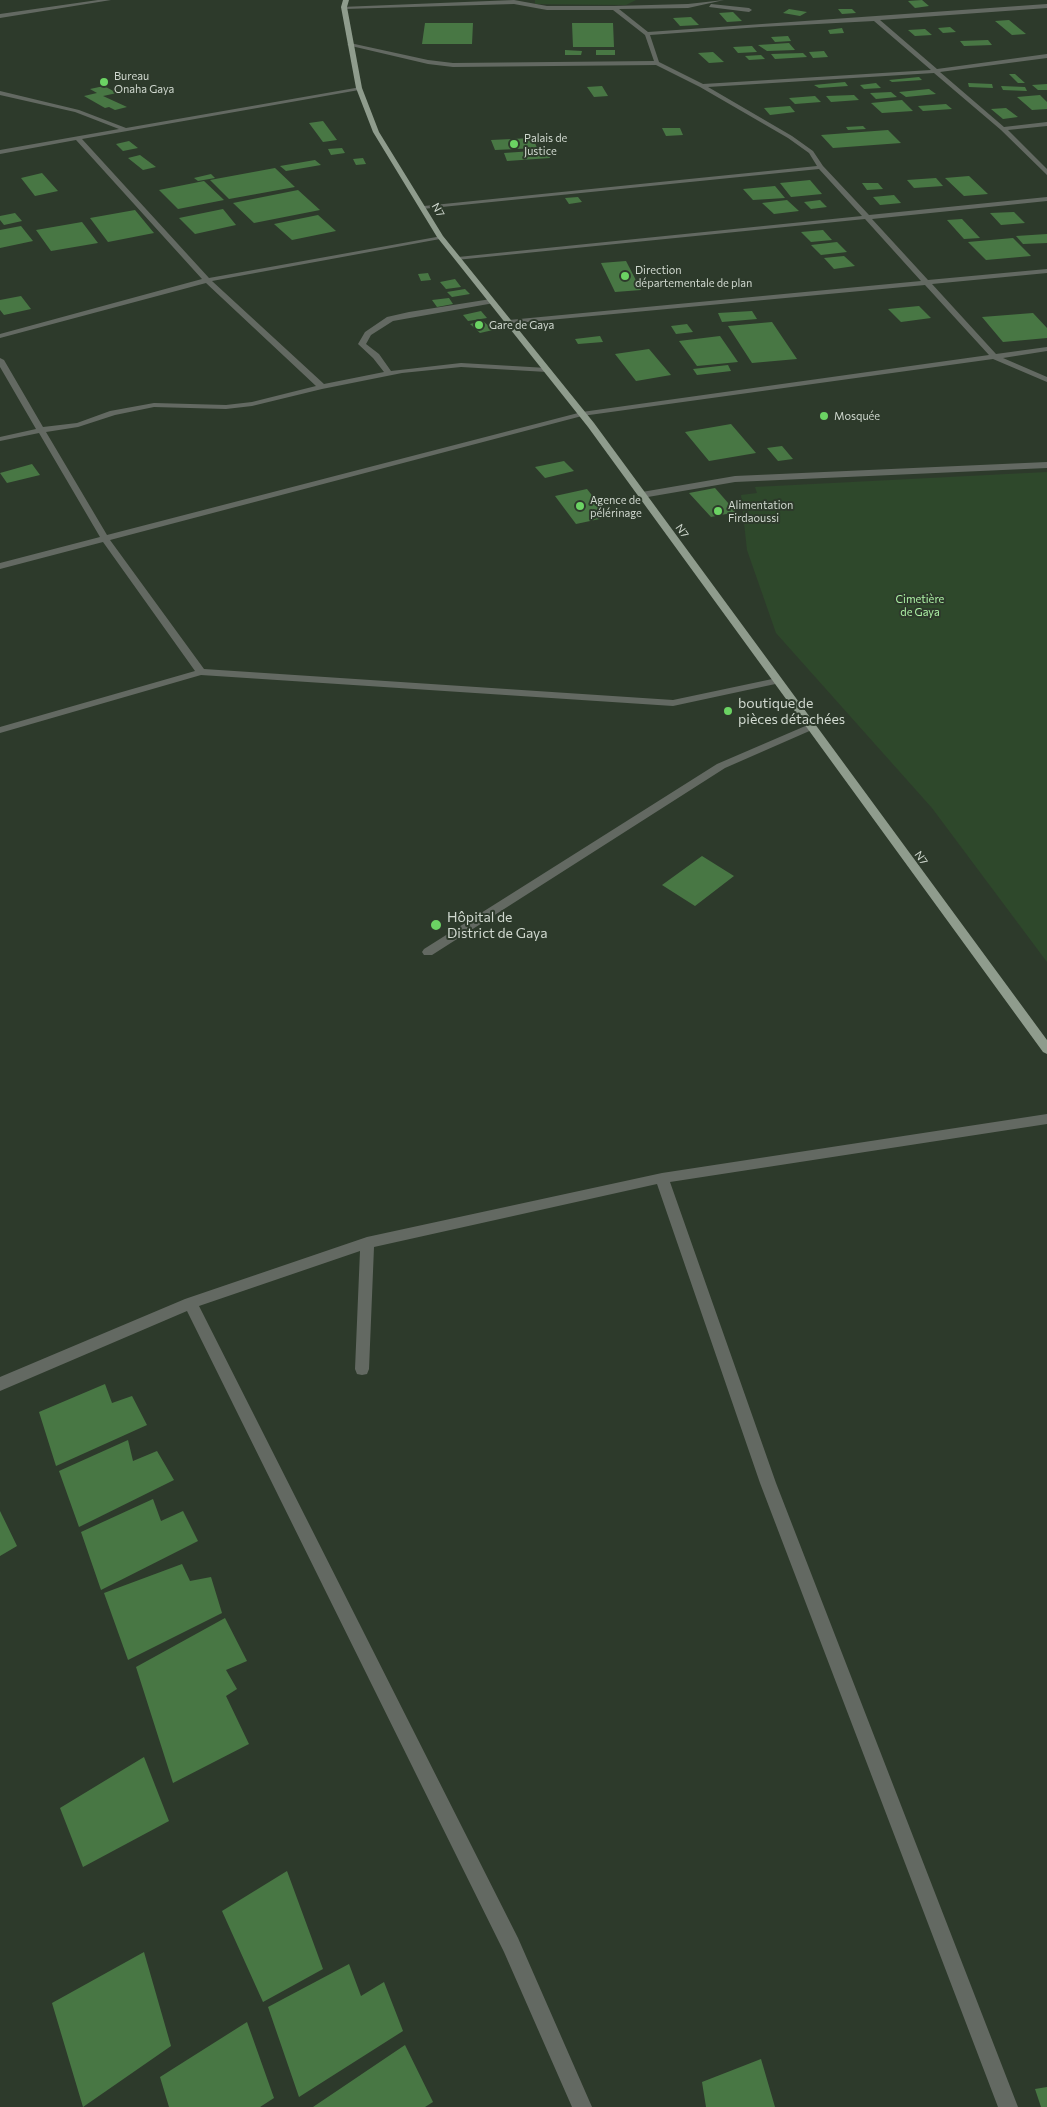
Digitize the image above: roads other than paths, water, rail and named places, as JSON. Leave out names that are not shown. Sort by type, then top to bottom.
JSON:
[{"type":"main road","name":"N7","points":[[343,2],[359,88],[376,132],[440,237],[582,414],[1047,1049]]},
{"type":"street","points":[[0,16],[108,0]]},
{"type":"street","points":[[688,6],[721,0]]},
{"type":"street","points":[[343,2],[514,2],[546,8],[747,7],[760,25]]},
{"type":"street","points":[[647,34],[1047,6]]},
{"type":"street","points":[[614,8],[647,34],[657,63]]},
{"type":"street","points":[[875,19],[1003,129],[1047,173]]},
{"type":"street","points":[[350,45],[428,62],[453,65],[657,63],[702,86],[790,137],[811,152],[821,167],[995,356],[1047,380]]},
{"type":"street","points":[[702,86],[935,71],[1047,56]]},
{"type":"street","points":[[0,152],[359,88]]},
{"type":"street","points":[[0,93],[77,111],[124,129]]},
{"type":"street","points":[[1003,129],[1047,124]]},
{"type":"street","points":[[77,138],[207,280],[322,387]]},
{"type":"street","points":[[424,208],[821,167]]},
{"type":"street","points":[[458,258],[1047,199]]},
{"type":"street","points":[[0,336],[207,280],[440,237]]},
{"type":"street","points":[[509,322],[1047,271]]},
{"type":"street","points":[[389,373],[376,356],[362,344],[368,334],[390,319],[492,301]]},
{"type":"street","points":[[0,566],[582,414],[1047,349]]},
{"type":"street","points":[[0,360],[105,539],[202,672]]},
{"type":"street","points":[[0,439],[41,430],[78,425],[113,413],[154,405],[226,407],[243,405],[389,373],[461,365],[547,370]]},
{"type":"street","points":[[642,495],[734,479],[1047,465]]},
{"type":"street","points":[[0,730],[202,672],[673,703],[776,681]]},
{"type":"street","points":[[428,952],[721,766],[810,727]]},
{"type":"street","points":[[0,1384],[190,1303],[367,1244],[662,1178],[1047,1119]]},
{"type":"street","points":[[662,1178],[768,1483],[1008,2107]]},
{"type":"street","points":[[362,1369],[367,1244]]},
{"type":"street","points":[[190,1303],[511,1945],[582,2107]]},
{"type":"place","name":"Bureau Onaha Gaya","points":[[104,82]]},
{"type":"place","name":"Palais de Justice","points":[[514,144]]},
{"type":"place","name":"Direction départementale de plan","points":[[625,276]]},
{"type":"place","name":"Gare de Gaya","points":[[479,325]]},
{"type":"place","name":"Mosquée","points":[[824,416]]},
{"type":"place","name":"Agence de pélérinage","points":[[580,506]]},
{"type":"place","name":"Alimentation Firdaoussi","points":[[718,511]]},
{"type":"place","name":"boutique de pièces détachées","points":[[728,711]]},
{"type":"place","name":"Hôpital de District de Gaya","points":[[436,925]]},
{"type":"park label","name":"Cimetière de Gaya","points":[[920,605]]}]
